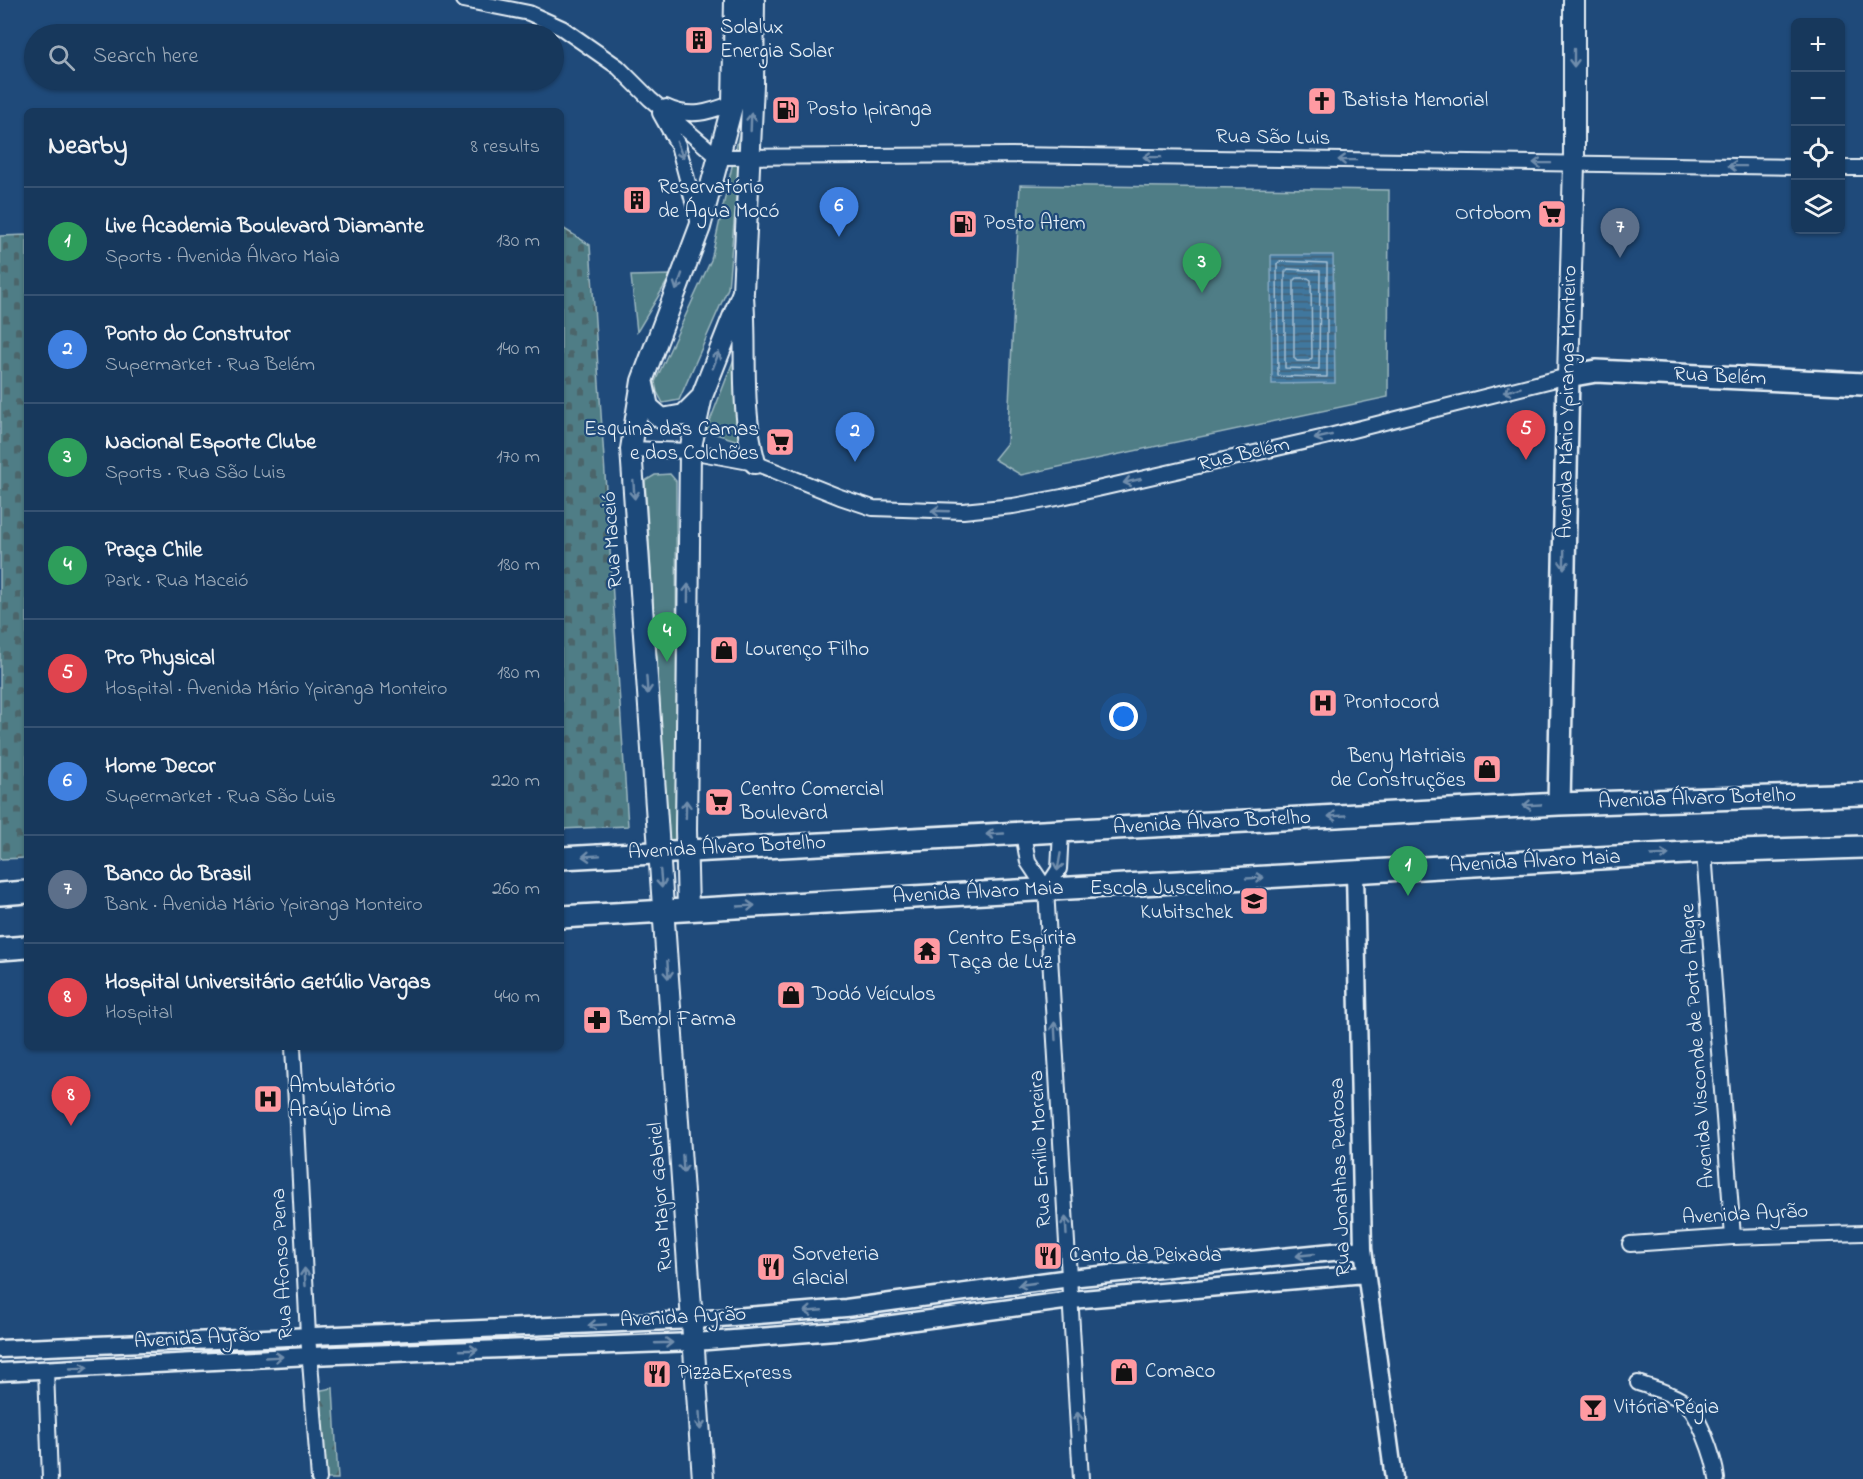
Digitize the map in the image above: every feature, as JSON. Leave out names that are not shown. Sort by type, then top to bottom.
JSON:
[{"type":"main road","name":"Rua Maceió","points":[[664,911],[631,449],[642,381],[700,227],[733,103],[735,0]]},
{"type":"main road","points":[[754,0],[750,158],[743,292],[746,348],[744,406],[755,463]]},
{"type":"main road","name":"Avenida Mário Ypiranga Monteiro","points":[[1560,804],[1574,164],[1574,0]]},
{"type":"main road","points":[[688,910],[686,851],[690,451],[702,396],[743,292]]},
{"type":"main road","name":"Rua Belém","points":[[1568,376],[1596,371],[1863,384]]},
{"type":"main road","points":[[642,381],[648,407],[662,419],[684,415],[702,396]]},
{"type":"main road","name":"Avenida Álvaro Botelho","points":[[564,858],[1560,804],[1863,794]]},
{"type":"main road","name":"Avenida Álvaro Maia","points":[[564,917],[1704,852],[1863,847]]},
{"type":"main road","points":[[0,894],[24,892]]},
{"type":"main road","name":"Rua Major Gabriel","points":[[664,911],[694,1320],[703,1479]]},
{"type":"main road","points":[[0,949],[24,947]]},
{"type":"street","points":[[463,0],[529,13],[555,24]]},
{"type":"street","points":[[564,28],[618,67],[650,99],[718,157]]},
{"type":"street","points":[[650,99],[678,113],[691,115],[706,113],[733,103]]},
{"type":"street","points":[[650,99],[678,145],[700,227]]},
{"type":"street","name":"Rua São Luis","points":[[718,157],[1012,155],[1791,167]]},
{"type":"street","points":[[1845,168],[1863,168]]},
{"type":"street","name":"Rua Belém","points":[[631,449],[690,451],[755,463],[873,508],[947,512],[1013,506],[1325,437],[1568,376]]},
{"type":"street","points":[[1046,890],[1059,869],[1061,831]]},
{"type":"street","name":"Rua Emílio Moreira","points":[[1023,833],[1028,862],[1046,890],[1081,1479]]},
{"type":"street","name":"Avenida Visconde de Porto Alegre","points":[[1704,852],[1733,1237]]},
{"type":"street","name":"Rua Jonathas Pedrosa","points":[[1355,872],[1363,1249],[1394,1479]]},
{"type":"street","name":"Rua Afonso Pena","points":[[292,1050],[308,1335],[319,1479]]},
{"type":"street","name":"Avenida Ayrão","points":[[1630,1244],[1733,1237],[1863,1233]]},
{"type":"street","name":"Avenida Ayrão","points":[[0,1349],[308,1335],[512,1330],[694,1320],[846,1308],[1070,1278],[1363,1249]]},
{"type":"street","name":"Avenida Ayrão","points":[[0,1372],[310,1356],[695,1342],[848,1330],[1071,1300],[1365,1274]]},
{"type":"street","points":[[846,1308],[848,1330]]},
{"type":"street","points":[[46,1370],[50,1479]]},
{"type":"street","points":[[1638,1383],[1684,1400],[1707,1437],[1716,1462],[1717,1479]]},
{"type":"green space","points":[[744,113],[728,288],[679,400],[663,403],[655,382],[711,260]]},
{"type":"green space","points":[[1020,185],[1389,190],[1388,397],[1021,475],[994,459],[1007,443]]},
{"type":"green space","points":[[564,229],[590,245],[628,826],[564,829]]},
{"type":"green space","points":[[24,235],[24,858],[0,859],[0,236]]},
{"type":"green space","points":[[671,275],[637,332],[631,276]]},
{"type":"green space","points":[[739,346],[742,442],[706,431]]},
{"type":"green space","points":[[670,474],[676,481],[677,843],[669,843],[645,481],[655,475]]},
{"type":"green space","points":[[333,1388],[338,1479],[323,1479],[316,1391]]},
{"type":"water","points":[[1271,255],[1333,255],[1335,383],[1272,384]]},
{"type":"place","name":"Solalux Energia Solar","points":[[699,40]]},
{"type":"place","name":"Batista Memorial","points":[[1322,101]]},
{"type":"place","name":"Posto Ipiranga","points":[[786,110]]},
{"type":"place","name":"Reservatório de Água Mocó","points":[[637,200]]},
{"type":"place","name":"Ortobom","points":[[1552,214]]},
{"type":"place","name":"Posto Atem","points":[[963,224]]},
{"type":"place","name":"Home Decor","points":[[839,237]]},
{"type":"place","name":"Banco do Brasil","points":[[1620,258]]},
{"type":"place","name":"Nacional Esporte Clube","points":[[1202,293]]},
{"type":"place","name":"Esquina das Camas e dos Colchões","points":[[780,442]]},
{"type":"place","name":"Pro Physical","points":[[1526,460]]},
{"type":"place","name":"Ponto do Construtor","points":[[855,462]]},
{"type":"place","name":"Lourenço Filho","points":[[724,650]]},
{"type":"place","name":"Praça Chile","points":[[667,662]]},
{"type":"place","name":"Prontocord","points":[[1323,703]]},
{"type":"place","name":"Beny Matriais de Construções","points":[[1487,769]]},
{"type":"place","name":"Centro Comercial Boulevard","points":[[719,802]]},
{"type":"place","name":"Live Academia Boulevard Diamante","points":[[1408,896]]},
{"type":"place","name":"Escola Juscelino Kubitschek","points":[[1254,901]]},
{"type":"place","name":"Centro Espírita Taça de Luz","points":[[927,951]]},
{"type":"place","name":"Dodó Veículos","points":[[791,995]]},
{"type":"place","name":"Bemol Farma","points":[[597,1020]]},
{"type":"place","name":"Ambulatório Araújo Lima","points":[[268,1099]]},
{"type":"place","name":"Hospital Universitário Getúlio Vargas","points":[[71,1126]]},
{"type":"place","name":"Canto da Peixada","points":[[1048,1256]]},
{"type":"place","name":"Sorveteria Glacial","points":[[771,1267]]},
{"type":"place","name":"Comaco","points":[[1124,1372]]},
{"type":"place","name":"PizzaExpress","points":[[657,1374]]},
{"type":"place","name":"Vitória Régia","points":[[1593,1408]]}]
